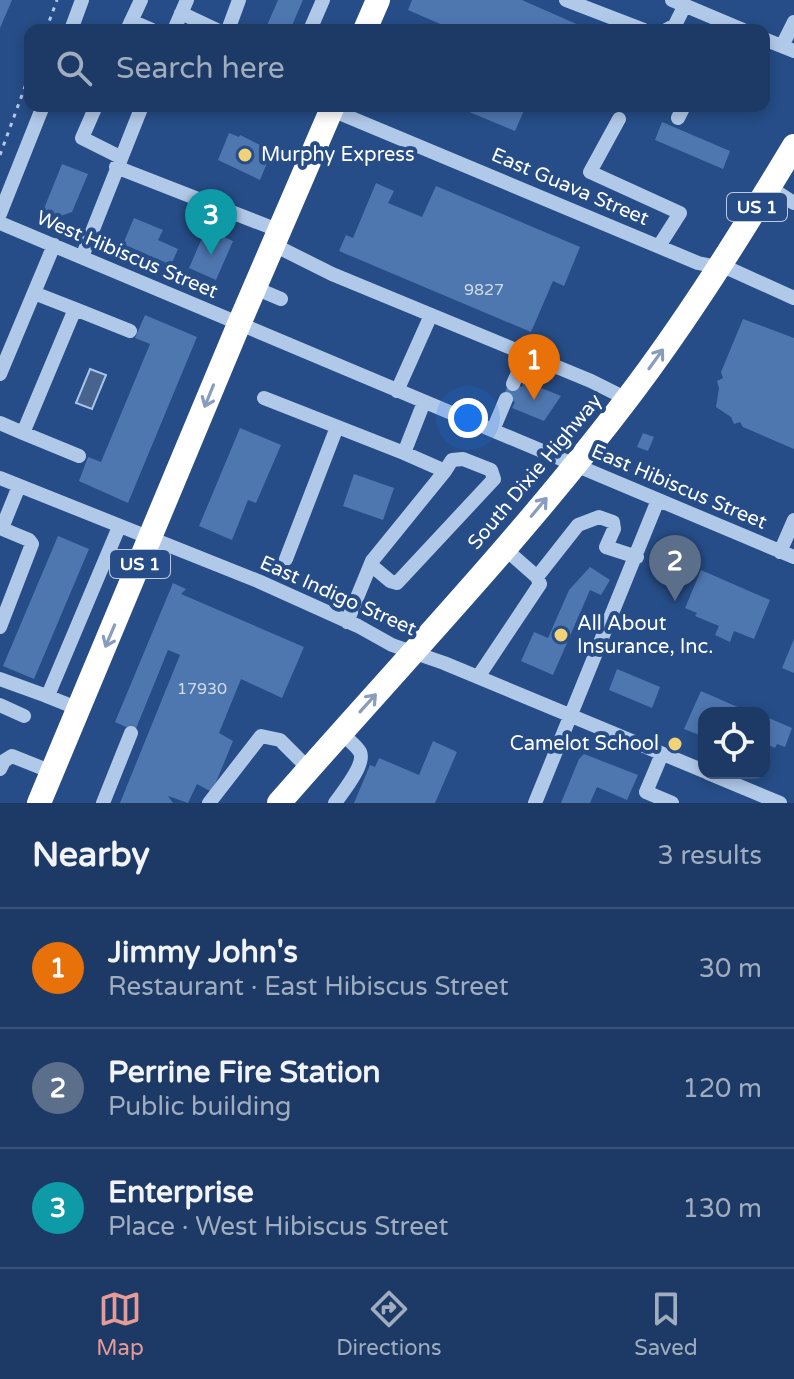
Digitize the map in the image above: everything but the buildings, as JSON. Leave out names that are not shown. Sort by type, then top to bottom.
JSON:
[{"type":"highway","points":[[368,24],[378,0]]},
{"type":"highway","name":"US 1","points":[[39,803],[331,112]]},
{"type":"highway","name":"South Dixie Highway","points":[[279,803],[504,548],[627,399],[794,146]]},
{"type":"street","points":[[73,24],[82,0]]},
{"type":"street","points":[[129,24],[141,0]]},
{"type":"street","points":[[230,24],[239,0]]},
{"type":"street","points":[[313,24],[323,0]]},
{"type":"street","points":[[566,0],[628,24]]},
{"type":"street","points":[[707,14],[713,0]]},
{"type":"street","points":[[675,24],[678,3],[707,14],[720,24]]},
{"type":"street","points":[[184,6],[209,24]]},
{"type":"street","points":[[788,49],[794,22]]},
{"type":"street","points":[[0,214],[41,112]]},
{"type":"street","points":[[93,112],[82,138],[118,162],[277,238],[332,274],[591,381],[627,399]]},
{"type":"street","points":[[82,257],[139,112]]},
{"type":"street","name":"East Guava Street","points":[[342,112],[698,263],[732,270],[794,296]]},
{"type":"street","points":[[619,119],[590,172],[680,213],[659,246]]},
{"type":"street","points":[[769,187],[794,203]]},
{"type":"street","name":"West Hibiscus Street","points":[[0,223],[239,324]]},
{"type":"street","points":[[0,374],[54,245]]},
{"type":"street","points":[[255,288],[281,299]]},
{"type":"street","points":[[34,293],[130,331]]},
{"type":"street","points":[[23,433],[75,309]]},
{"type":"street","points":[[397,391],[431,315]]},
{"type":"street","name":"East Hibiscus Street","points":[[239,324],[787,554]]},
{"type":"street","points":[[513,384],[526,354]]},
{"type":"street","points":[[264,398],[445,471]]},
{"type":"street","points":[[493,430],[506,399]]},
{"type":"street","points":[[404,453],[424,402]]},
{"type":"street","points":[[0,423],[79,456]]},
{"type":"street","points":[[286,559],[337,427]]},
{"type":"street","points":[[347,622],[371,565],[452,460],[460,458],[491,470],[494,479],[397,583],[371,565]]},
{"type":"street","name":"East Indigo Street","points":[[0,478],[258,581],[392,645],[478,677],[698,769]]},
{"type":"street","points":[[0,627],[32,544],[1,528],[19,486]]},
{"type":"street","points":[[535,803],[658,500]]},
{"type":"street","points":[[537,577],[578,525],[599,517],[613,522],[614,529],[606,547],[637,557]]},
{"type":"street","points":[[787,554],[794,520]]},
{"type":"street","points":[[46,694],[119,527]]},
{"type":"street","points":[[478,677],[540,584],[537,577],[504,548]]},
{"type":"street","points":[[0,679],[79,709]]},
{"type":"street","points":[[0,705],[24,716]]},
{"type":"street","points":[[103,803],[131,733]]},
{"type":"street","points":[[335,803],[358,768],[361,758],[360,751],[341,733]]},
{"type":"street","points":[[209,803],[261,736],[280,740],[309,769]]},
{"type":"street","points":[[662,754],[646,792],[672,803]]},
{"type":"street","points":[[0,769],[4,761],[12,756],[52,772]]},
{"type":"street","name":"East Indigo Street","points":[[723,779],[780,803]]},
{"type":"path","points":[[48,24],[57,0]]},
{"type":"path","points":[[0,155],[24,89]]},
{"type":"water","points":[[90,369],[106,375],[92,409],[76,403]]},
{"type":"place","name":"Murphy Express","points":[[245,155]]},
{"type":"place","name":"Enterprise","points":[[211,255]]},
{"type":"place","name":"Jimmy John's","points":[[534,400]]},
{"type":"place","name":"Perrine Fire Station","points":[[675,601]]},
{"type":"place","name":"All About Insurance, Inc.","points":[[561,635]]},
{"type":"place","name":"Camelot School","points":[[675,744]]}]
